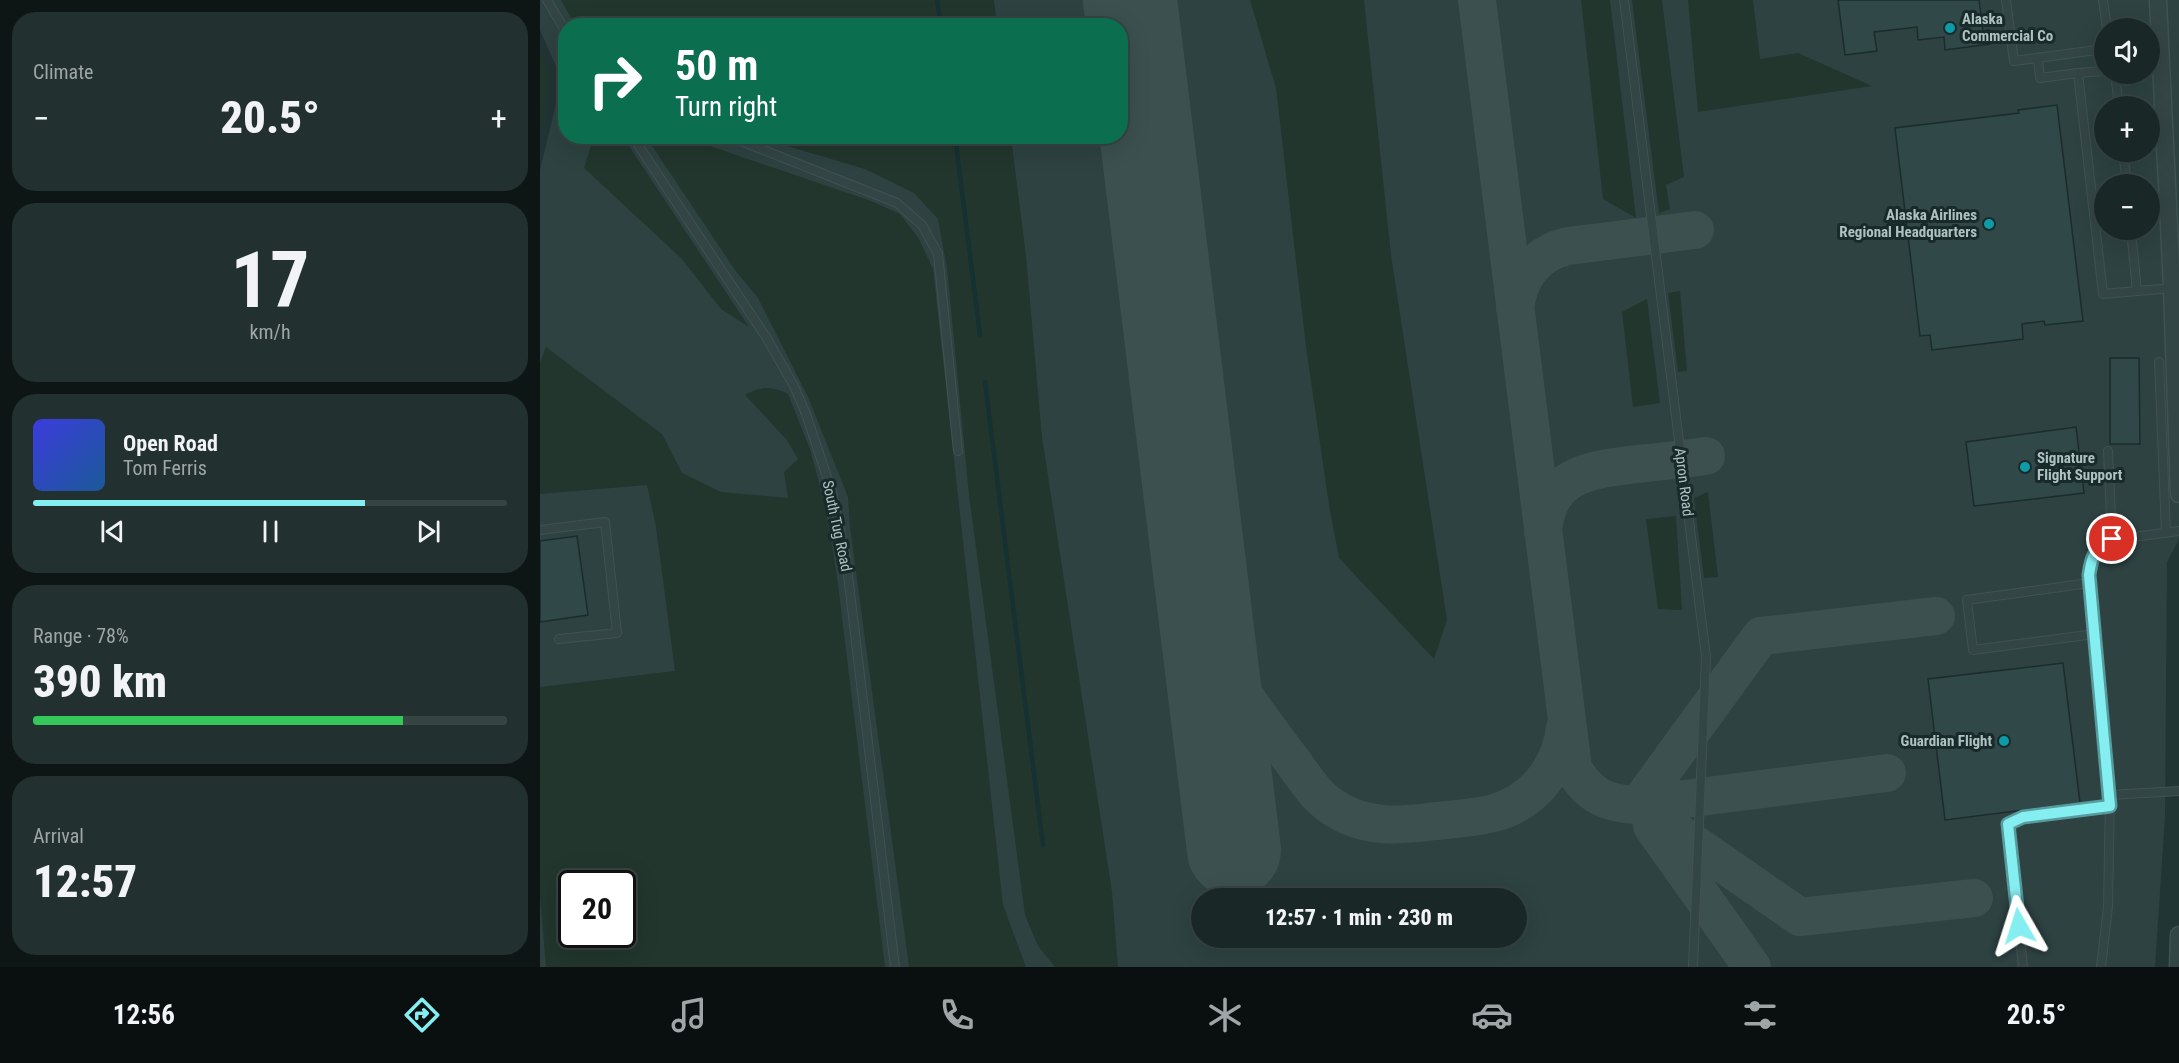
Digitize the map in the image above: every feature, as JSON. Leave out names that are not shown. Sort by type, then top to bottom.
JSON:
[{"type":"street","points":[[2157,18],[2158,0]]},
{"type":"street","points":[[2160,82],[2172,129],[2172,288],[2179,494]]},
{"type":"street","points":[[2178,967],[2179,935]]},
{"type":"lane","points":[[547,0],[558,19]]},
{"type":"lane","name":"Apron Road","points":[[1624,0],[1706,657],[1693,967]]},
{"type":"lane","points":[[2006,0],[2014,61],[2094,51]]},
{"type":"lane","points":[[2103,0],[2106,18]]},
{"type":"lane","points":[[2038,59],[2040,78],[2094,72]]},
{"type":"lane","points":[[2078,73],[2103,294],[2172,288]]},
{"type":"lane","name":"South Tug Road","points":[[637,144],[780,360],[806,414],[823,463],[839,520],[846,559],[896,967]]},
{"type":"lane","points":[[748,144],[897,203],[922,225],[938,254],[958,451]]},
{"type":"lane","points":[[2132,240],[2137,291]]},
{"type":"lane","points":[[2159,362],[2166,533]]},
{"type":"lane","points":[[2108,451],[2112,539]]},
{"type":"lane","points":[[540,530],[604,522],[617,633],[560,639]]},
{"type":"lane","points":[[2101,967],[2108,907],[2110,795],[2089,583],[2090,567],[2100,545],[2112,539],[2179,531]]},
{"type":"lane","points":[[2089,583],[1967,600],[1973,650],[2095,634]]},
{"type":"lane","points":[[2110,795],[2179,791]]},
{"type":"lane","points":[[2023,967],[2008,824],[2023,817],[2110,806]]},
{"type":"shaded area","points":[[540,0],[2179,0],[2179,539],[2167,562],[2165,816],[2155,967],[540,967],[540,170],[558,96],[558,144],[1128,144],[1128,18],[558,18],[558,71],[540,30]]},
{"type":"green space","points":[[561,0],[994,0],[996,18],[571,18]]},
{"type":"green space","points":[[1250,0],[1364,0],[1391,255],[1447,620],[1434,659],[1339,558],[1306,347],[1276,88]]},
{"type":"green space","points":[[1581,0],[1610,0],[1636,218],[1603,199]]},
{"type":"green space","points":[[1632,0],[1662,0],[1684,177],[1666,185],[1670,209],[1659,213]]},
{"type":"green space","points":[[1688,0],[1753,0],[1760,59],[1798,53],[1872,86],[1698,112]]},
{"type":"green space","points":[[540,52],[551,79],[540,127]]},
{"type":"green space","points":[[592,144],[628,144],[749,327],[721,309],[681,258],[584,168]]},
{"type":"green space","points":[[651,144],[707,144],[871,201],[900,214],[919,239],[933,269],[1003,905],[1026,967],[909,967],[850,527],[848,497],[808,397],[758,298],[735,270]]},
{"type":"green space","points":[[781,144],[1012,144],[1026,256],[1042,437],[1112,892],[1118,967],[1055,967],[1038,946],[1025,915],[969,495],[947,268],[938,219],[914,193],[865,169]]},
{"type":"green space","points":[[1680,291],[1687,371],[1678,372],[1668,293]]},
{"type":"green space","points":[[1647,299],[1660,403],[1633,407],[1622,312]]},
{"type":"green space","points":[[546,347],[662,434],[682,473],[721,492],[788,498],[784,472],[798,459],[787,440],[745,395],[767,388],[788,394],[810,449],[825,505],[836,569],[885,967],[546,967],[540,895],[540,687],[675,671],[656,527],[647,485],[540,494],[540,363]]},
{"type":"green space","points":[[1708,492],[1718,577],[1704,578],[1694,498]]},
{"type":"green space","points":[[1676,516],[1682,610],[1658,609],[1646,519]]},
{"type":"building","name":"Alaska Commercial Co","points":[[1838,0],[1979,0],[1983,31],[1989,30],[1990,44],[1945,50],[1944,37],[1918,40],[1917,27],[1874,32],[1877,51],[1845,55]]},
{"type":"building","name":"Alaska Airlines Regional Headquarters","points":[[2057,105],[2083,321],[2045,325],[2044,321],[2022,324],[2023,339],[1932,350],[1930,335],[1920,336],[1895,128],[2019,113],[2018,110]]},
{"type":"building","points":[[2110,358],[2139,358],[2140,444],[2110,444]]},
{"type":"building","name":"Signature Flight Support","points":[[2076,427],[2084,493],[1974,506],[1966,442]]},
{"type":"building","points":[[577,536],[588,615],[540,622],[540,541]]},
{"type":"building","name":"Guardian Flight","points":[[2063,663],[2080,803],[1945,820],[1928,679]]},
{"type":"waterway","points":[[937,0],[940,18]]},
{"type":"waterway","points":[[956,144],[980,335]]},
{"type":"waterway","points":[[985,382],[1043,845]]},
{"type":"taxiway","points":[[1477,0],[1573,768],[1592,792],[1600,797],[1617,803],[1638,805],[1887,773]]},
{"type":"taxiway","points":[[1515,308],[1525,276],[1539,260],[1557,249],[1695,230]]},
{"type":"taxiway","points":[[1543,532],[1553,497],[1574,478],[1603,469],[1706,456]]},
{"type":"taxiway","points":[[1638,805],[1761,636],[1936,616]]},
{"type":"taxiway","points":[[1211,647],[1315,791],[1325,802],[1343,813],[1369,822],[1395,825],[1422,823],[1480,816],[1508,808],[1533,792],[1551,770],[1562,743],[1565,728]]},
{"type":"taxiway","points":[[1638,805],[1800,917],[1974,898]]},
{"type":"taxiway","points":[[1652,826],[1752,967]]},
{"type":"runway","points":[[1130,0],[1234,850]]},
{"type":"place","name":"Alaska Commercial Co","points":[[1950,28]]},
{"type":"place","name":"Alaska Airlines Regional Headquarters","points":[[1989,224]]},
{"type":"place","name":"Signature Flight Support","points":[[2025,467]]},
{"type":"place","name":"Guardian Flight","points":[[2004,741]]},
{"type":"route","points":[[2019,926],[2008,824],[2023,817],[2110,806],[2089,575],[2091,561],[2097,549],[2112,539]]}]
